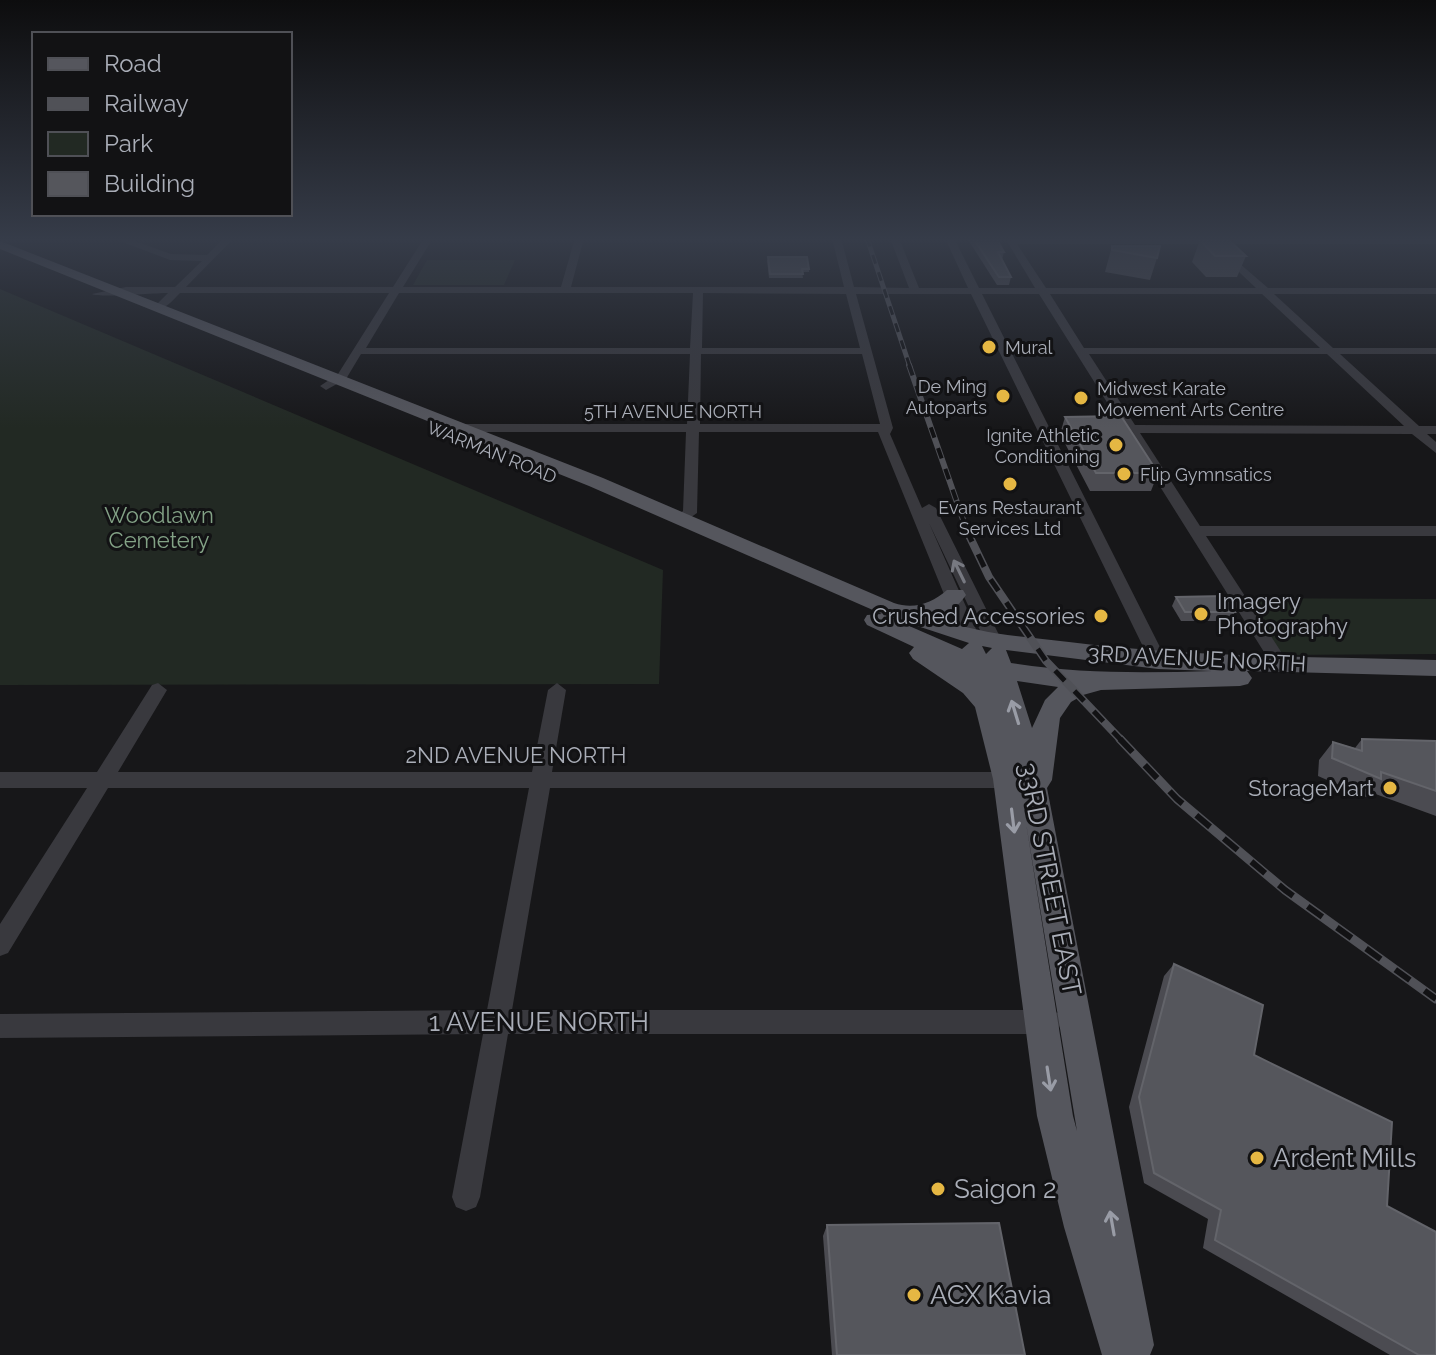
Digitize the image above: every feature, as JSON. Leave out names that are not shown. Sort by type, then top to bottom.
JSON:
[{"type":"main road","name":"WARMAN ROAD","points":[[129,301],[682,517],[988,653]]},
{"type":"main road","name":"WARMAN ROAD","points":[[136,301],[667,523],[843,606],[988,653]]},
{"type":"main road","points":[[886,608],[931,613],[955,595]]},
{"type":"main road","points":[[843,606],[954,673],[972,687],[990,708]]},
{"type":"main road","name":"3RD AVENUE NORTH","points":[[988,653],[1048,676],[1280,664],[1431,668]]},
{"type":"main road","name":"33RD STREET EAST","points":[[988,653],[990,708],[1025,790],[1040,1022],[1055,1116],[1083,1227],[1123,1355]]},
{"type":"main road","name":"33RD STREET EAST","points":[[988,653],[1025,790],[1077,1022],[1135,1355]]},
{"type":"main road","name":"3RD AVENUE NORTH","points":[[1159,671],[1384,673],[1431,668]]},
{"type":"main road","points":[[1025,790],[1051,707],[1058,697],[1082,685],[1159,671]]},
{"type":"street","points":[[155,307],[166,301]]},
{"type":"street","points":[[332,383],[359,351],[388,301]]},
{"type":"street","points":[[682,517],[690,513],[698,301]]},
{"type":"street","name":"33RD STREET EAST","points":[[853,301],[887,428],[895,437],[988,653]]},
{"type":"street","points":[[980,301],[1159,671]]},
{"type":"street","points":[[1050,301],[1280,664]]},
{"type":"street","points":[[1276,301],[1436,449]]},
{"type":"street","points":[[359,351],[866,351]]},
{"type":"street","points":[[1081,351],[1436,351]]},
{"type":"street","name":"5TH AVENUE NORTH","points":[[459,428],[887,428]]},
{"type":"street","name":"33RD STREET EAST","points":[[887,428],[883,434],[955,595],[988,653]]},
{"type":"street","points":[[1131,429],[1436,430]]},
{"type":"street","points":[[1196,531],[1436,531]]},
{"type":"street","points":[[0,945],[158,690]]},
{"type":"street","points":[[466,1197],[557,690]]},
{"type":"street","name":"2ND AVENUE NORTH","points":[[0,780],[543,779],[1025,790]]},
{"type":"street","name":"1 AVENUE NORTH","points":[[0,1026],[1077,1022]]},
{"type":"green space","name":"Woodlawn Cemetery","points":[[0,301],[29,301],[663,570],[659,684],[0,685]]},
{"type":"green space","points":[[1243,598],[1436,599],[1436,654],[1279,655]]},
{"type":"building","points":[[1121,416],[1158,473],[1096,473],[1065,417]]},
{"type":"building","points":[[1225,596],[1235,612],[1185,612],[1176,597]]},
{"type":"building","points":[[1362,739],[1436,741],[1436,791],[1381,772],[1381,779],[1332,758],[1333,742],[1362,751]]},
{"type":"building","name":"Ardent Mills","points":[[1174,964],[1263,1005],[1254,1055],[1392,1122],[1387,1206],[1436,1232],[1436,1355],[1419,1355],[1215,1240],[1221,1210],[1154,1173],[1139,1097]]},
{"type":"building","name":"ACX Kavia","points":[[999,1223],[1025,1355],[837,1355],[827,1225]]},
{"type":"railway","points":[[888,301],[910,367]]},
{"type":"railway","points":[[909,365],[967,531]]},
{"type":"railway","points":[[966,529],[989,577],[1046,661],[1122,741]]},
{"type":"railway","points":[[1120,739],[1177,799],[1285,890],[1436,999]]},
{"type":"place","name":"Mural","points":[[989,347]]},
{"type":"place","name":"De Ming Autoparts","points":[[1003,396]]},
{"type":"place","name":"Midwest Karate Movement Arts Centre","points":[[1081,398]]},
{"type":"place","name":"Ignite Athletic Conditioning","points":[[1116,445]]},
{"type":"place","name":"Flip Gymnsatics","points":[[1124,474]]},
{"type":"place","name":"Evans Restaurant Services Ltd","points":[[1010,484]]},
{"type":"place","name":"Imagery Photography","points":[[1201,614]]},
{"type":"place","name":"Crushed Accessories","points":[[1101,616]]},
{"type":"place","name":"StorageMart","points":[[1390,788]]},
{"type":"place","name":"Ardent Mills","points":[[1257,1158]]},
{"type":"place","name":"Saigon 2","points":[[938,1189]]},
{"type":"place","name":"ACX Kavia","points":[[914,1295]]}]
